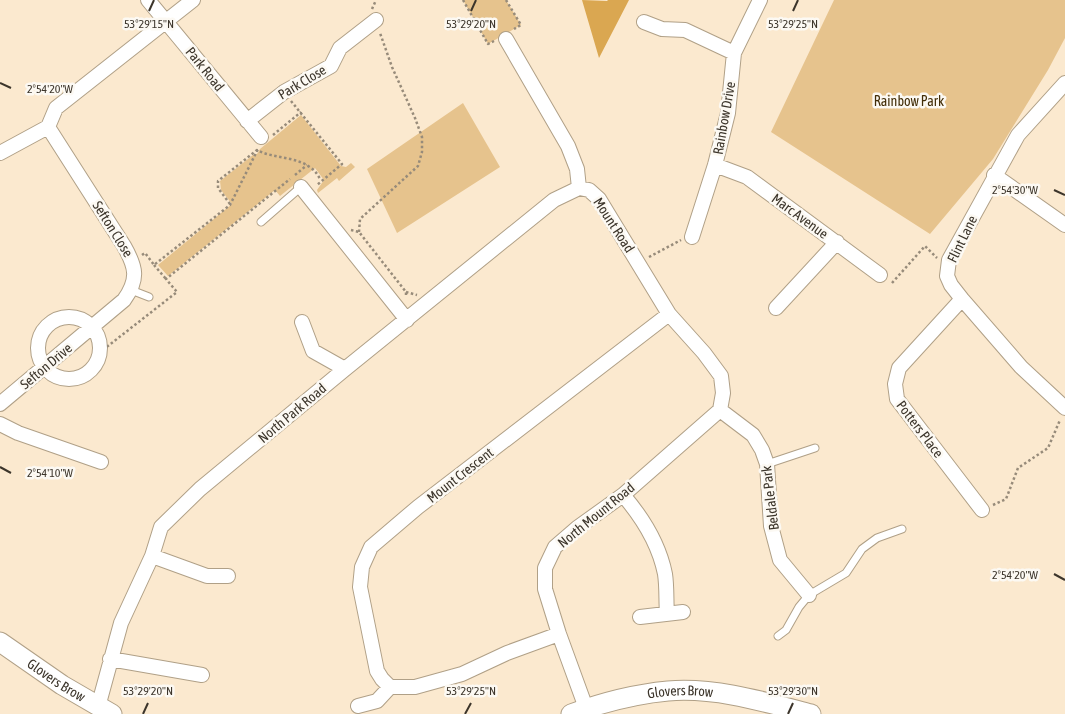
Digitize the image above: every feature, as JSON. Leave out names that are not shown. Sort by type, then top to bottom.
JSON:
[{"type":"main road","name":"Glovers Brow","points":[[0,642],[102,712]]},
{"type":"main road","name":"Glovers Brow","points":[[578,711],[668,691],[703,692],[742,697],[811,714]]},
{"type":"street","name":"Park Road","points":[[148,0],[247,120],[262,144]]},
{"type":"street","points":[[0,153],[48,127],[56,108],[193,0]]},
{"type":"street","name":"Rainbow Drive","points":[[693,235],[716,165],[728,112],[734,53],[760,0]]},
{"type":"street","name":"Park Close","points":[[247,120],[284,92],[331,66],[340,48],[376,20]]},
{"type":"street","points":[[644,22],[662,29],[685,30],[734,53]]},
{"type":"street","name":"Mount Road","points":[[505,36],[568,146],[577,170],[579,188],[589,190],[599,199],[669,314],[704,353],[721,376],[723,393],[720,410]]},
{"type":"street","name":"Flint Lane","points":[[1063,412],[962,299],[951,285],[947,276],[949,260],[1018,134],[1065,83]]},
{"type":"street","name":"Sefton Close","points":[[48,127],[133,262],[135,276],[131,290]]},
{"type":"street","name":"Marc Avenue","points":[[716,165],[747,177],[880,274]]},
{"type":"street","points":[[994,176],[1065,225]]},
{"type":"street","points":[[301,187],[407,320]]},
{"type":"street","name":"North Park Road","points":[[102,712],[110,659],[121,623],[152,556],[161,527],[167,520],[200,489],[344,369],[554,200],[579,188]]},
{"type":"street","points":[[776,308],[837,242]]},
{"type":"street","points":[[92,327],[124,300],[131,290]]},
{"type":"street","name":"Potters Place","points":[[962,299],[899,368],[895,392],[897,399],[982,510]]},
{"type":"street","name":"Mount Crescent","points":[[390,687],[382,680],[377,671],[360,586],[362,567],[371,547],[418,507],[669,314]]},
{"type":"street","points":[[66,317],[81,320],[92,327],[97,336],[99,353],[98,360],[91,370],[73,379],[60,378],[44,368],[40,361],[38,347],[42,332],[46,326],[59,318],[66,317]]},
{"type":"street","points":[[302,322],[313,351],[344,369]]},
{"type":"street","name":"Sefton Drive","points":[[0,404],[92,327]]},
{"type":"street","name":"Beldale Park","points":[[720,410],[753,435],[767,464],[772,526],[780,560],[809,595]]},
{"type":"street","name":"North Mount Road","points":[[578,711],[559,634],[545,589],[546,568],[555,547],[577,528],[623,495],[720,410]]},
{"type":"street","points":[[0,424],[18,433],[101,462]]},
{"type":"street","points":[[623,495],[640,515],[652,538],[664,574],[667,614]]},
{"type":"street","points":[[152,556],[207,576],[228,576]]},
{"type":"street","points":[[640,617],[683,612]]},
{"type":"street","points":[[358,706],[377,701],[390,687],[415,687],[462,674],[507,653],[559,634]]},
{"type":"street","points":[[110,659],[202,675]]},
{"type":"lane","points":[[261,222],[301,187]]},
{"type":"lane","points":[[131,290],[149,297]]},
{"type":"lane","points":[[767,464],[815,448]]},
{"type":"lane","points":[[778,636],[786,630],[799,607],[809,595],[846,573],[862,549],[877,538],[902,529]]},
{"type":"path","points":[[358,232],[360,219],[418,166],[422,152],[422,138],[415,118],[392,66],[372,11],[376,0]]},
{"type":"path","points":[[463,0],[488,44],[505,36],[521,25],[506,0]]},
{"type":"path","points":[[284,92],[342,164],[317,184],[316,192]]},
{"type":"path","points":[[230,204],[218,188],[218,181],[301,112]]},
{"type":"path","points":[[262,144],[266,155],[290,159],[307,165],[322,180]]},
{"type":"path","points":[[154,265],[230,204],[262,144]]},
{"type":"path","points":[[166,279],[307,165]]},
{"type":"path","points":[[638,263],[693,235]]},
{"type":"path","points":[[880,274],[891,283],[925,246],[948,267]]},
{"type":"path","points":[[99,353],[177,292],[144,253],[133,262]]},
{"type":"path","points":[[982,510],[1006,499],[1018,468],[1048,448],[1063,412]]},
{"type":"green space","points":[[463,0],[506,0],[521,25],[488,44]]},
{"type":"green space","name":"Rainbow Park","points":[[834,0],[1065,0],[1065,38],[1048,70],[993,159],[930,234],[771,132]]},
{"type":"green space","points":[[463,103],[500,167],[397,233],[367,169]]},
{"type":"green space","points":[[301,115],[341,166],[346,167],[351,163],[355,167],[339,181],[337,178],[318,193],[317,190],[324,180],[315,168],[280,196],[275,190],[168,276],[158,265],[232,204],[221,190],[220,181],[253,155],[257,154],[260,149]]},
{"type":"shaded area","points":[[582,0],[629,0],[599,58]]}]
